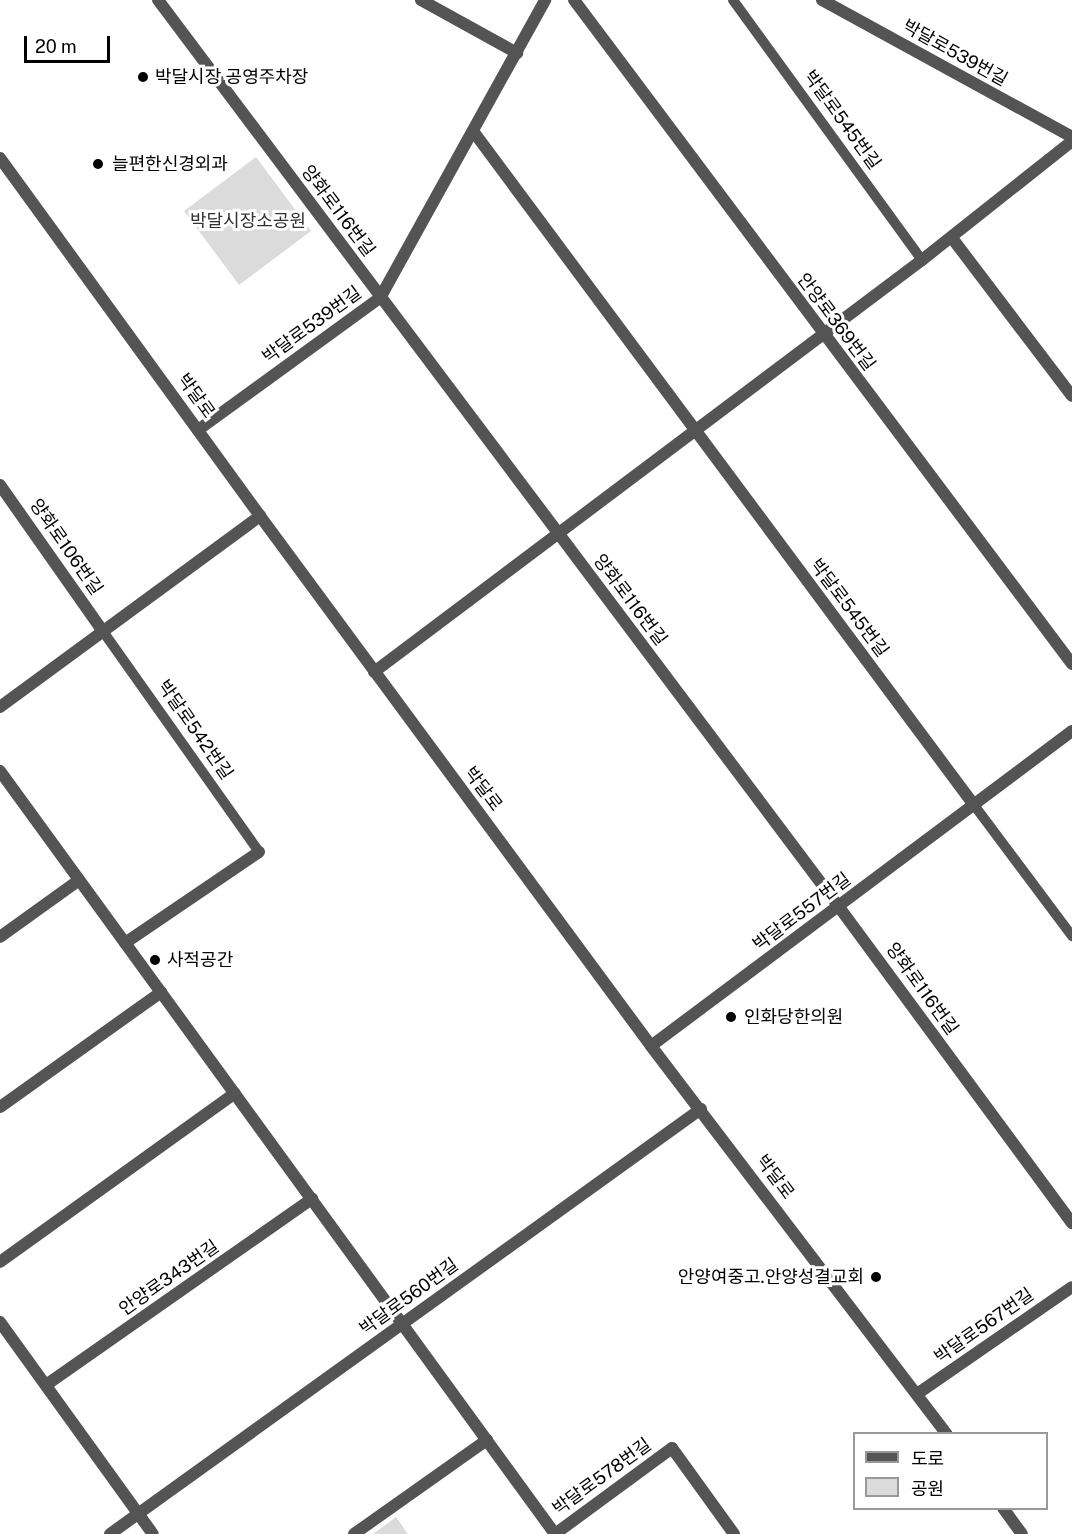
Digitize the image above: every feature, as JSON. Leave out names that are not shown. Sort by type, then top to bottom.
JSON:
[{"type":"street","name":"양화로116번길","points":[[158,0],[839,907],[1072,1223]]},
{"type":"street","points":[[421,0],[517,53]]},
{"type":"street","name":"박달로539번길","points":[[198,430],[380,298],[545,0]]},
{"type":"street","name":"안양로369번길","points":[[574,0],[823,335],[1072,664]]},
{"type":"street","name":"박달로539번길","points":[[822,0],[1072,139]]},
{"type":"street","points":[[473,131],[694,432]]},
{"type":"street","points":[[374,672],[952,238],[1072,139]]},
{"type":"street","name":"박달로","points":[[0,158],[374,672],[651,1046],[946,1432]]},
{"type":"street","points":[[952,238],[1072,396]]},
{"type":"street","name":"박달로545번길","points":[[694,432],[974,805]]},
{"type":"street","name":"양화로106번길","points":[[2,491],[102,630]]},
{"type":"street","points":[[0,707],[260,516]]},
{"type":"street","name":"박달로557번길","points":[[651,1046],[1072,731]]},
{"type":"street","points":[[0,771],[555,1534]]},
{"type":"street","points":[[125,943],[259,852]]},
{"type":"street","points":[[0,937],[79,880]]},
{"type":"street","points":[[0,1107],[160,992]]},
{"type":"street","points":[[0,1262],[235,1094]]},
{"type":"street","name":"박달로560번길","points":[[110,1534],[701,1109]]},
{"type":"street","name":"안양로343번길","points":[[46,1386],[312,1199]]},
{"type":"street","name":"박달로567번길","points":[[917,1394],[1072,1287]]},
{"type":"street","points":[[0,1322],[153,1534]]},
{"type":"street","points":[[354,1534],[487,1440]]},
{"type":"street","name":"박달로578번길","points":[[555,1534],[672,1448],[734,1534]]},
{"type":"street","points":[[1004,1510],[1022,1534]]},
{"type":"lane","name":"박달로545번길","points":[[733,0],[922,260]]},
{"type":"lane","name":"박달로542번길","points":[[102,630],[259,852]]},
{"type":"lane","points":[[974,805],[1072,936]]},
{"type":"green space","name":"박달시장소공원","points":[[256,157],[311,231],[239,285],[184,211]]},
{"type":"green space","points":[[396,1517],[408,1534],[373,1534]]},
{"type":"place","name":"박달시장 공영주차장","points":[[143,77]]},
{"type":"place","name":"늘편한신경외과","points":[[98,164]]},
{"type":"place","name":"사적공간","points":[[155,960]]},
{"type":"place","name":"인화당한의원","points":[[731,1017]]},
{"type":"place","name":"안양여중고.안양성결교회","points":[[876,1277]]}]
